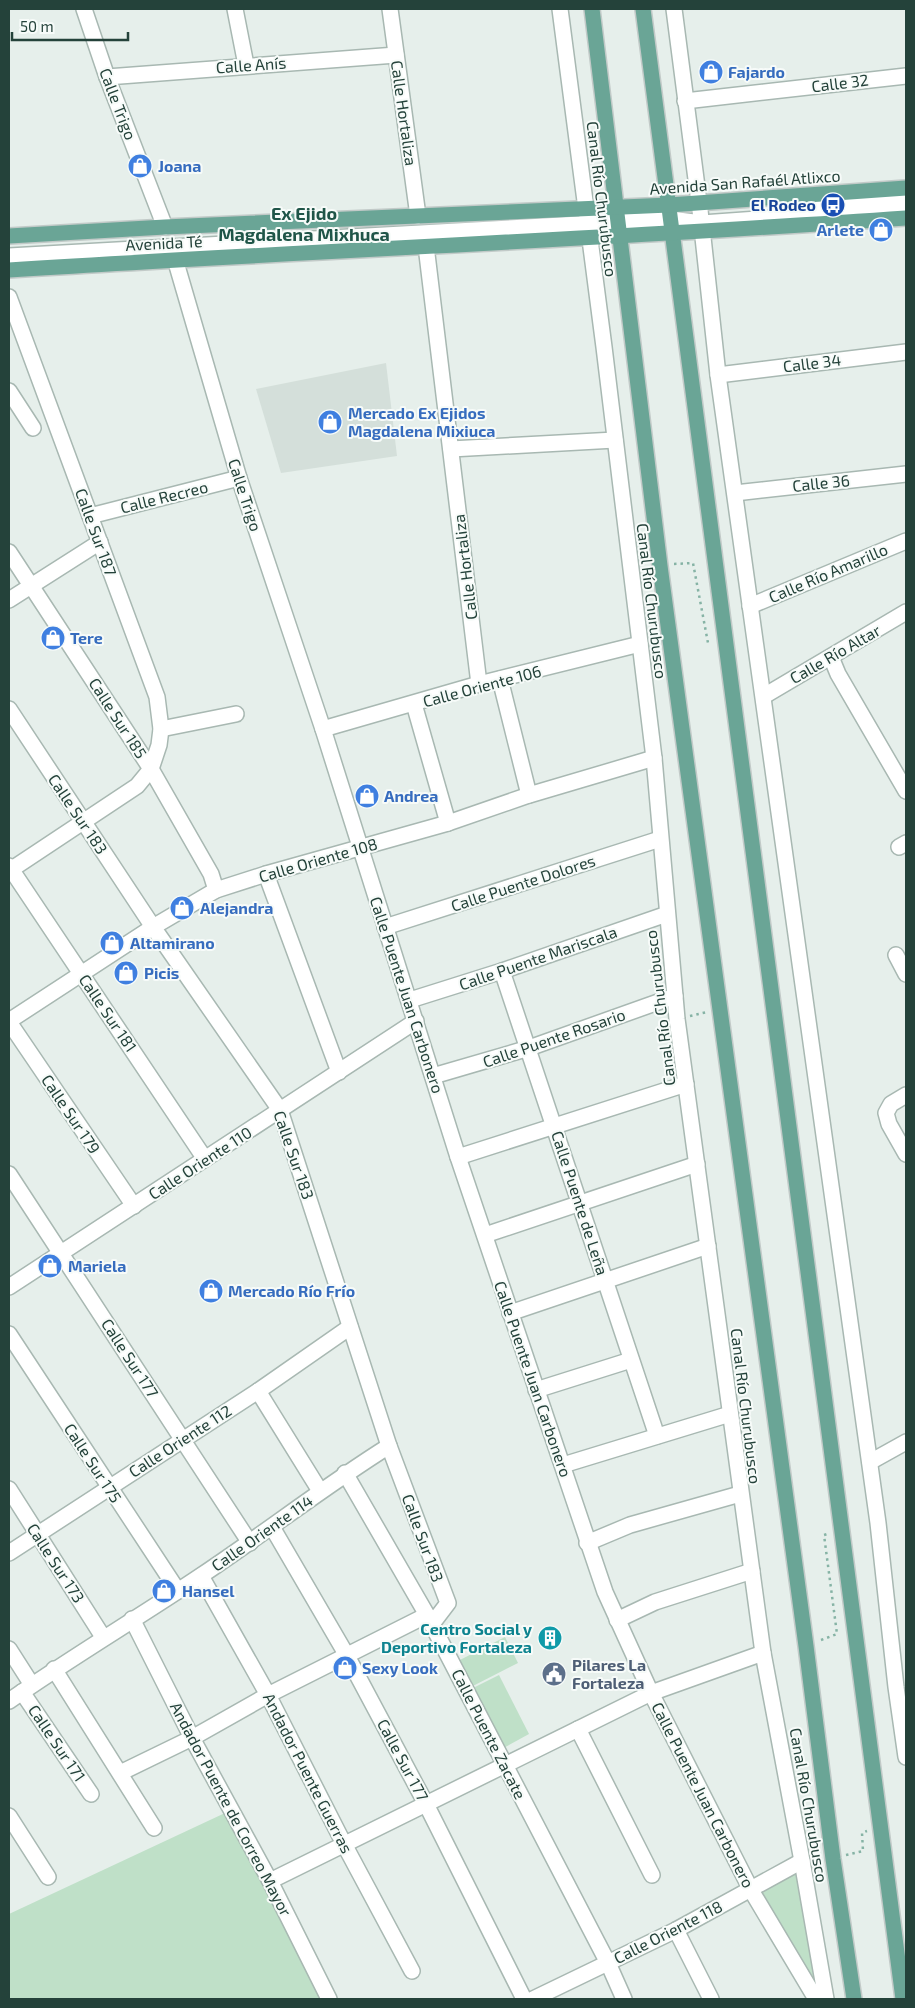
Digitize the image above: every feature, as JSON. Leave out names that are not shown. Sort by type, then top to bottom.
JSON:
[{"type":"main road","name":"Canal Río Churubusco","points":[[592,9],[660,566],[806,1646],[832,1859],[854,1999]]},
{"type":"main road","points":[[644,9],[904,1999]]},
{"type":"main road","name":"Avenida San Rafaél Atlixco","points":[[590,239],[619,222],[701,217],[906,188]]},
{"type":"main road","name":"Avenida Té","points":[[9,236],[586,208]]},
{"type":"main road","name":"Avenida San Rafaél Atlixco","points":[[586,208],[619,222],[701,217],[906,218]]},
{"type":"main road","name":"Avenida Té","points":[[9,270],[175,259],[590,239]]},
{"type":"street","name":"Calle Trigo","points":[[84,9],[107,77],[165,227]]},
{"type":"street","points":[[235,9],[246,65]]},
{"type":"street","name":"Calle Hortaliza","points":[[390,9],[418,216]]},
{"type":"street","name":"Canal Río Churubusco","points":[[560,9],[654,758],[676,1019],[763,1653],[826,1999]]},
{"type":"street","points":[[674,9],[701,217],[718,375],[901,1685],[906,1757]]},
{"type":"street","name":"Calle Anís","points":[[107,77],[396,55]]},
{"type":"street","name":"Calle 32","points":[[685,102],[906,76]]},
{"type":"street","points":[[701,217],[906,196]]},
{"type":"street","points":[[701,217],[906,208]]},
{"type":"street","points":[[10,254],[619,222]]},
{"type":"street","name":"Calle Hortaliza","points":[[426,246],[480,684]]},
{"type":"street","name":"Calle Trigo","points":[[175,259],[239,478],[323,729]]},
{"type":"street","name":"Calle Sur 187","points":[[9,297],[14,331],[90,516],[157,697],[162,729],[151,769]]},
{"type":"street","name":"Calle 34","points":[[718,375],[906,352]]},
{"type":"street","points":[[9,391],[33,428]]},
{"type":"street","points":[[451,449],[615,440]]},
{"type":"street","name":"Calle 36","points":[[735,493],[906,474]]},
{"type":"street","name":"Calle Recreo","points":[[90,516],[239,478]]},
{"type":"street","name":"Calle Río Amarillo","points":[[750,606],[906,540]]},
{"type":"street","points":[[9,600],[100,542]]},
{"type":"street","name":"Calle Sur 185","points":[[9,552],[151,769],[211,874],[216,890]]},
{"type":"street","name":"Calle Río Altar","points":[[764,696],[906,612]]},
{"type":"street","name":"Calle Oriente 106","points":[[323,729],[480,684],[640,644]]},
{"type":"street","points":[[831,657],[838,674],[906,791]]},
{"type":"street","points":[[500,679],[529,795]]},
{"type":"street","points":[[414,704],[448,823]]},
{"type":"street","name":"Calle Sur 183","points":[[9,709],[153,927],[280,1110],[389,1446],[448,1603],[429,1620]]},
{"type":"street","points":[[162,729],[236,714]]},
{"type":"street","name":"Calle Puente Juan Carbonero","points":[[323,729],[458,1157],[563,1465],[587,1543],[617,1620],[651,1693],[751,1890],[816,1999]]},
{"type":"street","name":"Calle Oriente 108","points":[[9,1022],[153,927],[216,890],[448,823],[529,795],[654,758]]},
{"type":"street","points":[[9,869],[136,786],[151,769]]},
{"type":"street","name":"Calle Puente Dolores","points":[[385,927],[660,839]]},
{"type":"street","name":"Calle Sur 181","points":[[9,869],[206,1159]]},
{"type":"street","points":[[266,874],[339,1072]]},
{"type":"street","name":"Calle Puente Mariscala","points":[[410,1000],[502,971],[666,914]]},
{"type":"street","points":[[896,955],[906,974]]},
{"type":"street","name":"Calle Puente de Leña","points":[[502,971],[657,1436]]},
{"type":"street","name":"Calle Puente Rosario","points":[[432,1076],[529,1048],[674,996]]},
{"type":"street","name":"Calle Oriente 110","points":[[9,1287],[416,1021]]},
{"type":"street","name":"Calle Sur 179","points":[[9,1022],[134,1206]]},
{"type":"street","points":[[458,1157],[686,1084]]},
{"type":"street","points":[[906,1095],[891,1104],[886,1113],[889,1124],[906,1154]]},
{"type":"street","points":[[485,1235],[697,1164]]},
{"type":"street","name":"Calle Sur 177","points":[[9,1174],[250,1543]]},
{"type":"street","points":[[510,1313],[708,1246]]},
{"type":"street","name":"Calle Oriente 112","points":[[9,1552],[258,1391],[350,1327]]},
{"type":"street","name":"Calle Sur 175","points":[[9,1334],[178,1591]]},
{"type":"street","points":[[536,1390],[631,1360]]},
{"type":"street","points":[[258,1391],[320,1491]]},
{"type":"street","points":[[563,1465],[730,1414]]},
{"type":"street","points":[[870,1462],[906,1442]]},
{"type":"street","name":"Calle Oriente 114","points":[[9,1701],[103,1637],[201,1576],[250,1543],[345,1473],[389,1446]]},
{"type":"street","name":"Calle Puente Zacate","points":[[345,1473],[429,1620],[608,1963],[624,1999]]},
{"type":"street","name":"Calle Sur 173","points":[[9,1489],[103,1637]]},
{"type":"street","points":[[587,1543],[630,1525],[740,1494]]},
{"type":"street","name":"Calle Sur 177","points":[[272,1527],[346,1654],[426,1804],[524,1999]]},
{"type":"street","points":[[617,1620],[654,1602],[752,1571]]},
{"type":"street","name":"Andador Puente Guerras","points":[[201,1576],[268,1695],[344,1844],[412,1971]]},
{"type":"street","name":"Andador Puente de Correo Mayor","points":[[132,1619],[192,1738],[232,1808],[270,1881],[329,1999]]},
{"type":"street","points":[[120,1773],[192,1738],[346,1654],[429,1620]]},
{"type":"street","name":"Calle Sur 171","points":[[9,1649],[27,1688],[91,1794]]},
{"type":"street","points":[[270,1881],[651,1693],[763,1653]]},
{"type":"street","points":[[54,1669],[154,1828]]},
{"type":"street","points":[[578,1730],[652,1875]]},
{"type":"street","points":[[9,1816],[48,1877]]},
{"type":"street","name":"Calle Oriente 118","points":[[533,1999],[676,1930],[802,1861]]},
{"type":"street","points":[[676,1930],[711,1999]]},
{"type":"path","points":[[660,566],[693,562],[708,643],[725,640]]},
{"type":"path","points":[[676,1019],[720,1009]]},
{"type":"path","points":[[806,1646],[837,1634],[824,1535],[842,1530]]},
{"type":"path","points":[[832,1859],[864,1851],[862,1833],[881,1826]]},
{"type":"shaded area","name":"Mercado Ex Ejidos Magdalena Mixiuca","points":[[386,363],[397,456],[281,473],[256,389]]},
{"type":"green space","points":[[505,1637],[518,1663],[467,1689],[454,1663]]},
{"type":"green space","points":[[499,1675],[529,1734],[498,1751],[467,1691]]},
{"type":"green space","points":[[225,1813],[323,1999],[9,1999],[9,1914]]},
{"type":"green space","points":[[797,1872],[820,1998],[757,1891]]},
{"type":"place","name":"Fajardo","points":[[711,72]]},
{"type":"place","name":"Joana","points":[[140,166]]},
{"type":"place","name":"El Rodeo","points":[[833,205]]},
{"type":"place","name":"Arlete","points":[[881,230]]},
{"type":"place","name":"Mercado Ex Ejidos Magdalena Mixiuca","points":[[330,422]]},
{"type":"place","name":"Tere","points":[[53,638]]},
{"type":"place","name":"Andrea","points":[[367,796]]},
{"type":"place","name":"Alejandra","points":[[182,908]]},
{"type":"place","name":"Altamirano","points":[[112,943]]},
{"type":"place","name":"Picis","points":[[126,973]]},
{"type":"place","name":"Mariela","points":[[50,1266]]},
{"type":"place","name":"Mercado Río Frío","points":[[211,1291]]},
{"type":"place","name":"Hansel","points":[[164,1591]]},
{"type":"place","name":"Centro Social y Deportivo Fortaleza","points":[[550,1638]]},
{"type":"place","name":"Sexy Look","points":[[345,1668]]},
{"type":"place","name":"Pilares La Fortaleza","points":[[554,1674]]},
{"type":"district","name":"Ex Ejido Magdalena Mixhuca","points":[[304,224]]}]
